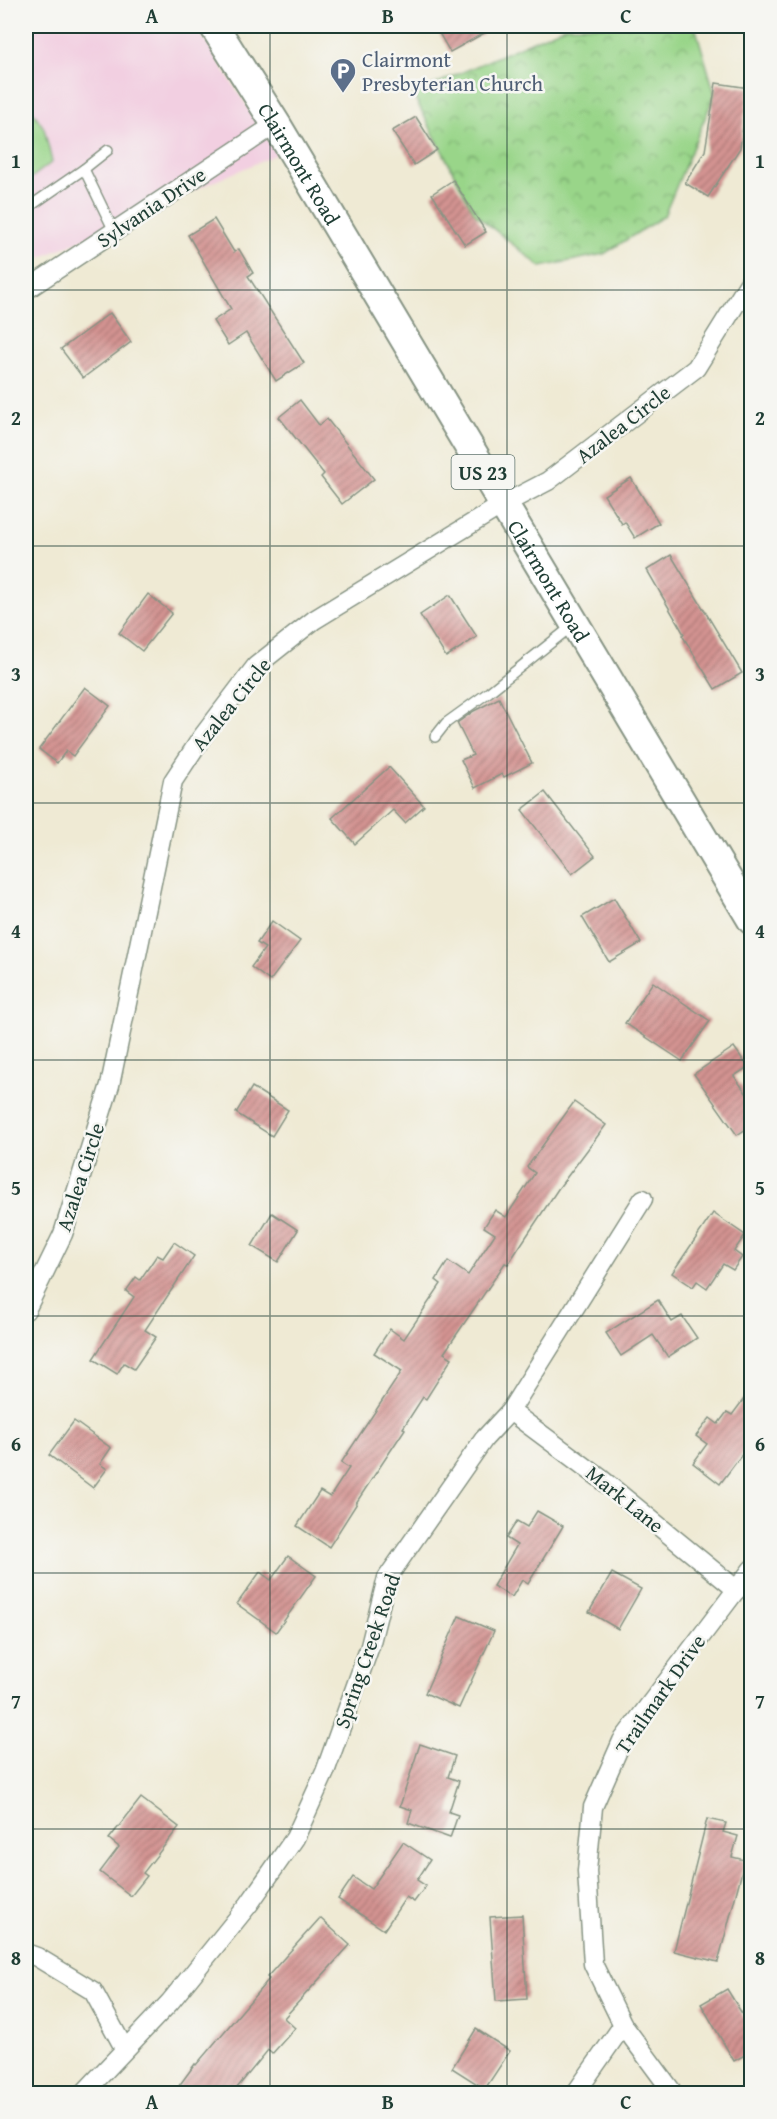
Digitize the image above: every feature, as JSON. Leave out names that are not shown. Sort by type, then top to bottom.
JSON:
[{"type":"main road","name":"Clairmont Road","points":[[214,26],[276,124],[752,920]]},
{"type":"street","name":"Sylvania Drive","points":[[26,290],[276,124]]},
{"type":"street","name":"Azalea Circle","points":[[26,1310],[63,1234],[110,1085],[173,781],[202,737],[256,666],[314,620],[502,505],[548,482],[696,368],[752,278]]},
{"type":"street","name":"Spring Creek Road","points":[[83,2094],[124,2048],[170,2002],[249,1904],[295,1838],[325,1772],[370,1646],[387,1578],[484,1439],[510,1411],[643,1199]]},
{"type":"street","name":"Mark Lane","points":[[510,1411],[600,1478],[737,1590]]},
{"type":"street","name":"Trailmark Drive","points":[[674,2094],[623,2025],[594,1964],[587,1871],[592,1807],[622,1741],[752,1569]]},
{"type":"street","points":[[26,1953],[37,1957],[93,1991],[124,2048]]},
{"type":"street","points":[[575,2094],[623,2025]]},
{"type":"lane","points":[[26,209],[108,150]]},
{"type":"lane","points":[[84,169],[114,231]]},
{"type":"lane","points":[[435,737],[446,723],[574,624]]},
{"type":"shaded area","points":[[26,26],[196,26],[277,154],[26,264]]},
{"type":"green space","points":[[567,26],[695,26],[715,94],[664,216],[604,254],[541,267],[474,213],[413,94]]},
{"type":"green space","points":[[26,101],[44,128],[52,162],[26,182]]},
{"type":"building","points":[[435,26],[497,26],[450,52]]},
{"type":"building","points":[[716,83],[749,88],[740,148],[708,197],[685,183],[705,151]]},
{"type":"building","points":[[416,117],[437,150],[414,165],[392,131]]},
{"type":"building","points":[[453,180],[486,232],[465,245],[432,194]]},
{"type":"building","points":[[214,219],[234,252],[239,249],[253,273],[248,276],[304,363],[276,381],[246,333],[228,345],[213,321],[231,309],[188,235]]},
{"type":"building","points":[[110,313],[131,342],[83,378],[61,349]]},
{"type":"building","points":[[300,400],[319,425],[327,419],[374,479],[342,504],[321,477],[324,474],[279,417]]},
{"type":"building","points":[[631,478],[659,523],[635,538],[625,522],[622,524],[604,495]]},
{"type":"building","points":[[671,555],[742,673],[715,689],[682,635],[684,634],[647,570]]},
{"type":"building","points":[[148,594],[172,613],[142,651],[119,633]]},
{"type":"building","points":[[450,595],[477,637],[446,657],[420,615]]},
{"type":"building","points":[[85,687],[110,706],[73,756],[66,751],[57,763],[39,749]]},
{"type":"building","points":[[499,698],[532,763],[504,777],[502,774],[475,788],[461,760],[473,755],[457,723]]},
{"type":"building","points":[[389,767],[424,806],[405,823],[393,810],[355,844],[332,818]]},
{"type":"building","points":[[545,792],[595,856],[572,874],[522,810]]},
{"type":"building","points":[[614,898],[641,943],[609,962],[582,917]]},
{"type":"building","points":[[272,921],[300,941],[270,981],[251,967],[265,948],[257,943]]},
{"type":"building","points":[[653,982],[710,1021],[682,1061],[625,1023]]},
{"type":"building","points":[[734,1047],[748,1067],[734,1076],[752,1101],[752,1125],[737,1135],[694,1074]]},
{"type":"building","points":[[252,1087],[288,1110],[272,1136],[236,1113]]},
{"type":"building","points":[[574,1102],[606,1125],[558,1189],[508,1264],[505,1263],[444,1353],[452,1358],[426,1399],[423,1397],[329,1547],[297,1526],[320,1491],[330,1497],[349,1468],[341,1463],[402,1371],[374,1353],[390,1329],[404,1339],[441,1284],[436,1280],[448,1261],[468,1275],[495,1234],[484,1227],[495,1210],[506,1217],[535,1173],[527,1167]]},
{"type":"building","points":[[272,1213],[298,1230],[278,1262],[252,1246]]},
{"type":"building","points":[[713,1213],[745,1235],[734,1251],[742,1257],[733,1270],[723,1264],[707,1288],[697,1281],[693,1287],[672,1273]]},
{"type":"building","points":[[174,1242],[194,1256],[145,1330],[156,1337],[134,1369],[124,1363],[117,1374],[93,1359],[134,1297],[126,1291],[136,1277],[140,1280],[157,1255],[163,1258]]},
{"type":"building","points":[[658,1300],[672,1322],[682,1316],[697,1338],[668,1357],[653,1335],[621,1356],[606,1333]]},
{"type":"building","points":[[752,1388],[752,1441],[720,1484],[693,1463],[707,1444],[696,1436],[710,1418],[718,1424],[727,1412],[732,1415]]},
{"type":"building","points":[[74,1421],[111,1448],[100,1464],[107,1469],[93,1488],[49,1455]]},
{"type":"building","points":[[537,1511],[563,1526],[528,1584],[522,1580],[512,1597],[493,1586],[517,1545],[506,1538],[517,1521],[527,1527]]},
{"type":"building","points":[[288,1556],[316,1576],[276,1632],[237,1604],[260,1572],[271,1580]]},
{"type":"building","points":[[612,1573],[641,1589],[618,1629],[589,1612]]},
{"type":"building","points":[[459,1616],[494,1631],[459,1708],[425,1693]]},
{"type":"building","points":[[420,1744],[455,1756],[448,1777],[459,1781],[449,1812],[458,1815],[450,1838],[408,1823],[412,1810],[400,1806]]},
{"type":"building","points":[[141,1798],[179,1827],[143,1873],[147,1876],[131,1896],[100,1872],[119,1847],[109,1839]]},
{"type":"building","points":[[707,1819],[726,1823],[723,1832],[738,1836],[732,1857],[745,1860],[718,1962],[674,1951]]},
{"type":"building","points":[[403,1842],[430,1860],[417,1880],[426,1886],[414,1902],[406,1897],[384,1930],[338,1899],[353,1877],[371,1889]]},
{"type":"building","points":[[522,1915],[527,1999],[496,2001],[490,1917]]},
{"type":"building","points":[[320,1918],[350,1945],[284,2018],[295,2028],[272,2054],[268,2050],[232,2094],[173,2094],[195,2064],[269,1979],[267,1977]]},
{"type":"building","points":[[727,1989],[752,2030],[752,2051],[734,2061],[701,2004]]},
{"type":"building","points":[[476,2029],[510,2051],[485,2089],[452,2068]]},
{"type":"place","name":"Clairmont Presbyterian Church","points":[[343,94]]}]
